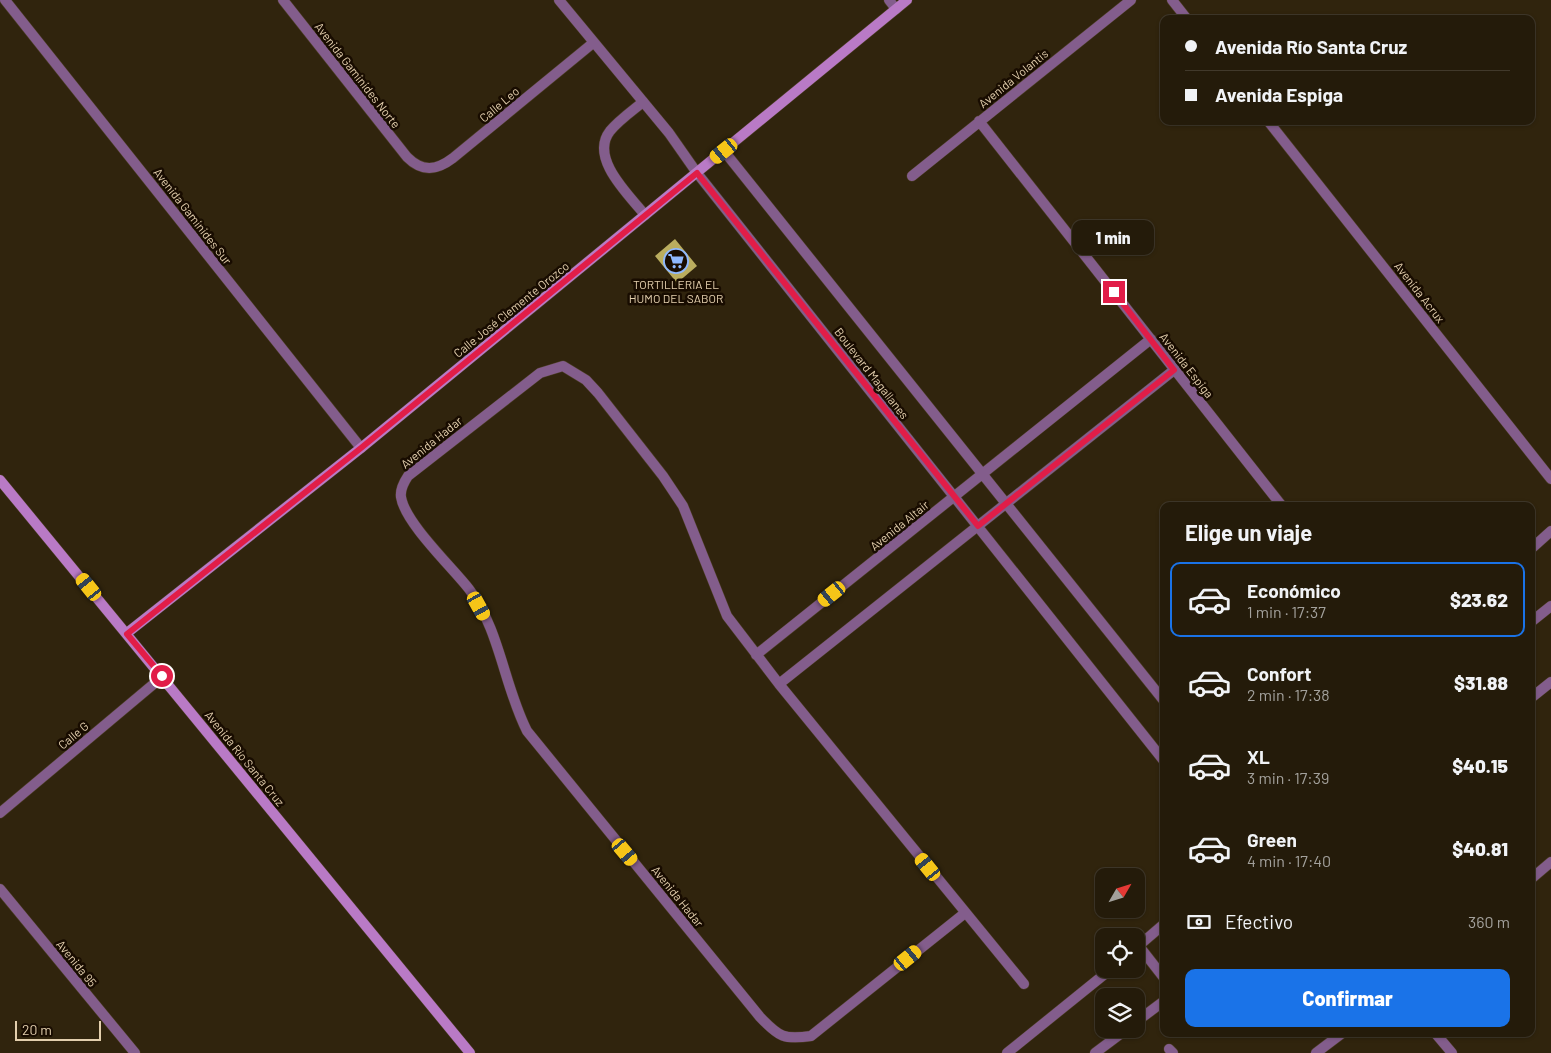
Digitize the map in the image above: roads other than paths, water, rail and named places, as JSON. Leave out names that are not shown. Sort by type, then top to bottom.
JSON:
[{"type":"street","name":"Avenida Gaminides Sur","points":[[5,0],[361,448]]},
{"type":"street","name":"Avenida Gaminides Norte","points":[[283,0],[415,165]]},
{"type":"street","name":"Boulevard Magallanes","points":[[559,0],[669,133],[697,173],[1160,756]]},
{"type":"street","points":[[889,0],[896,9]]},
{"type":"street","name":"Calle José Clemente Orozco","points":[[127,634],[361,448],[907,0]]},
{"type":"street","name":"Avenida Volantis","points":[[912,176],[1130,0]]},
{"type":"street","points":[[1172,0],[1184,15]]},
{"type":"street","name":"Calle Leo","points":[[415,165],[424,169],[443,166],[593,43]]},
{"type":"street","points":[[643,102],[610,131],[604,144],[607,162],[645,215]]},
{"type":"street","name":"Avenida Espiga","points":[[979,121],[1279,502]]},
{"type":"street","name":"Avenida Acrux","points":[[1271,125],[1551,479]]},
{"type":"street","name":"Boulevard Magallanes","points":[[724,151],[1160,696]]},
{"type":"street","name":"Avenida Altair","points":[[756,655],[1151,339]]},
{"type":"street","name":"Avenida Hadar","points":[[965,913],[811,1036],[791,1039],[775,1033],[754,1010],[527,731],[516,709],[488,622],[470,590],[410,518],[401,496],[404,483],[417,468],[540,373],[563,366],[575,372],[598,393],[663,476],[683,506],[727,616],[779,684],[1024,984]]},
{"type":"street","points":[[779,684],[1174,370]]},
{"type":"street","name":"Avenida Río Santa Cruz","points":[[0,480],[470,1053]]},
{"type":"street","points":[[1535,545],[1551,531]]},
{"type":"street","points":[[1535,619],[1551,606]]},
{"type":"street","name":"Calle G","points":[[0,813],[162,676]]},
{"type":"street","points":[[1535,695],[1551,682]]},
{"type":"street","points":[[1535,876],[1551,862]]},
{"type":"street","name":"Avenida 95","points":[[0,889],[135,1053]]},
{"type":"street","points":[[1145,941],[1160,928]]},
{"type":"street","points":[[1145,955],[1160,973]]},
{"type":"street","points":[[1007,1053],[1100,978]]},
{"type":"street","points":[[1145,1015],[1160,1004]]},
{"type":"street","points":[[1316,1053],[1337,1037]]},
{"type":"street","points":[[1439,1037],[1452,1053]]},
{"type":"street","points":[[1095,1053],[1115,1038]]},
{"type":"place","name":"TORTILLERIA EL HUMO DEL SABOR","points":[[676,261]]}]
